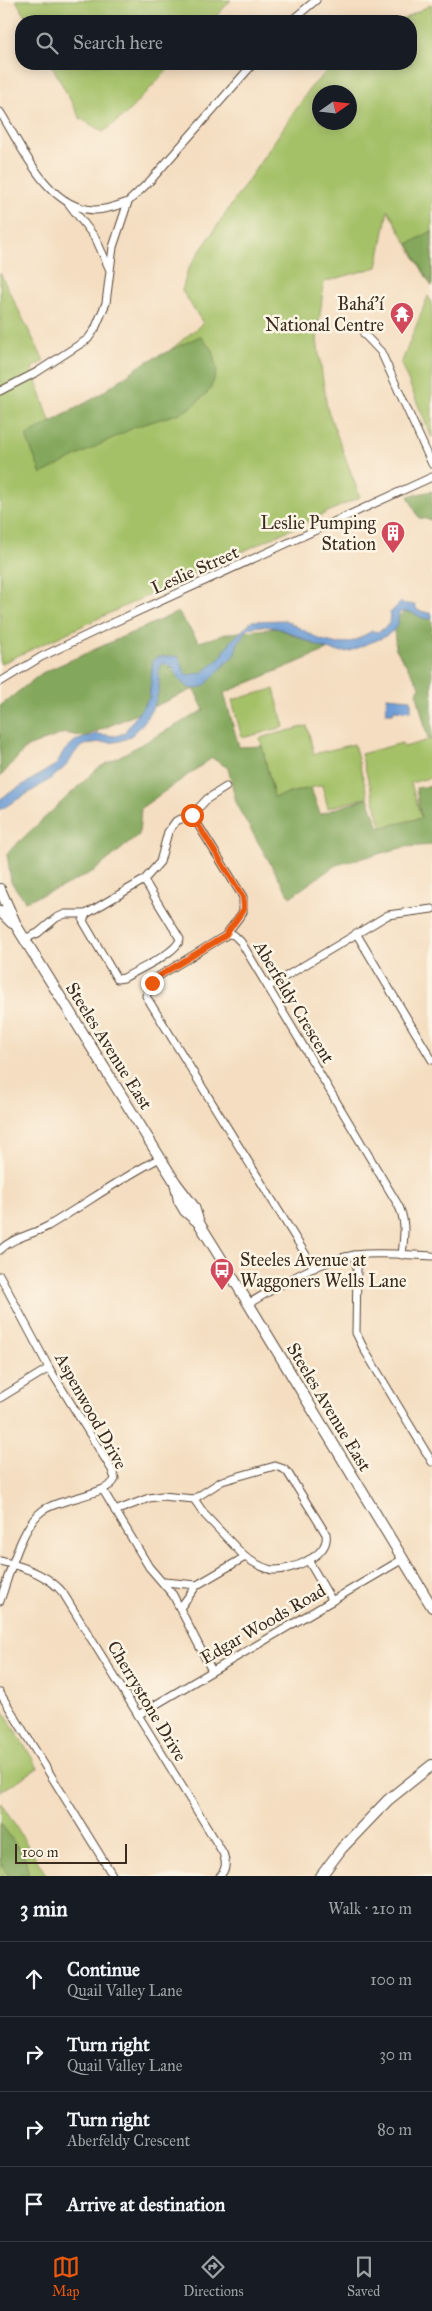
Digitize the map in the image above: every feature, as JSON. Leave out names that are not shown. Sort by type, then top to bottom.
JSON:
[{"type":"main road","name":"Steeles Avenue East","points":[[0,889],[16,927],[175,1182],[182,1206],[199,1223],[432,1607]]},
{"type":"main road","name":"Steeles Avenue East","points":[[0,911],[16,927]]},
{"type":"main road","points":[[321,1876],[342,1848],[388,1800],[431,1766]]},
{"type":"street","points":[[298,15],[316,0]]},
{"type":"street","points":[[0,391],[38,372],[88,339],[95,329],[106,303],[113,247],[128,202],[150,181],[248,70]]},
{"type":"street","points":[[0,112],[47,187],[67,201],[85,209],[95,210],[128,202]]},
{"type":"street","points":[[67,201],[96,239],[110,271]]},
{"type":"street","points":[[364,334],[381,352],[432,464]]},
{"type":"street","name":"Leslie Street","points":[[0,682],[35,661],[106,626],[432,477]]},
{"type":"street","points":[[24,939],[65,914],[86,914],[144,880],[160,862],[168,832],[176,821],[192,815],[207,799],[226,787]]},
{"type":"street","points":[[192,815],[243,897],[243,912],[225,936],[159,976],[152,983],[146,996],[314,1268]]},
{"type":"street","points":[[86,914],[83,921],[87,931],[117,980],[124,978],[174,949],[180,938],[144,880]]},
{"type":"street","points":[[268,987],[388,915],[432,909]]},
{"type":"street","points":[[356,933],[432,1060]]},
{"type":"street","name":"Aberfeldy Crescent","points":[[225,936],[234,935],[240,942],[404,1214],[402,1255]]},
{"type":"street","points":[[0,1250],[14,1239],[45,1227],[140,1168],[160,1158]]},
{"type":"street","points":[[354,1256],[357,1268],[356,1332],[365,1351],[432,1462]]},
{"type":"street","points":[[248,1304],[288,1280],[314,1268],[354,1256],[432,1256]]},
{"type":"street","name":"Aspenwood Drive","points":[[0,1276],[49,1368],[113,1473],[113,1483],[103,1490],[64,1500],[42,1511],[27,1532],[0,1601]]},
{"type":"street","points":[[0,1398],[49,1368]]},
{"type":"street","points":[[115,1511],[149,1498],[162,1496],[194,1499],[212,1486],[232,1478],[275,1466],[284,1469],[326,1534],[327,1541],[323,1549],[308,1560],[290,1568],[272,1570],[245,1558],[205,1515],[194,1499]]},
{"type":"street","points":[[103,1490],[149,1567],[164,1582],[180,1608],[185,1623],[212,1671]]},
{"type":"street","points":[[180,1608],[197,1585],[245,1558]]},
{"type":"street","points":[[308,1560],[332,1601]]},
{"type":"street","name":"Edgar Woods Road","points":[[138,1715],[402,1560]]},
{"type":"street","name":"Cherrystone Drive","points":[[0,1561],[13,1564],[54,1582],[223,1853],[226,1862],[225,1869],[220,1876]]},
{"type":"street","points":[[164,1582],[197,1585]]},
{"type":"street","points":[[0,1693],[112,1876]]},
{"type":"green space","points":[[16,0],[231,0],[217,15],[25,15]]},
{"type":"green space","points":[[432,4],[432,287],[388,210],[377,267],[324,282],[317,340],[327,408],[360,497],[0,664],[0,273],[44,361],[32,368],[53,430],[94,413],[203,323],[182,291],[188,269],[312,86],[312,130],[357,130],[357,85],[313,85],[328,70],[417,70],[417,15],[411,15]]},
{"type":"green space","points":[[54,70],[167,70],[125,115],[103,132],[80,118]]},
{"type":"green space","points":[[432,231],[432,287],[408,244]]},
{"type":"green space","points":[[428,296],[432,303],[432,438],[401,364]]},
{"type":"green space","points":[[200,336],[212,350],[217,371],[210,390],[193,406],[183,412],[135,427],[41,474],[26,436],[96,397],[144,363]]},
{"type":"green space","points":[[432,491],[432,520],[419,518],[408,496]]},
{"type":"green space","points":[[409,609],[431,618],[432,621],[432,740],[428,739],[417,695],[418,689],[421,688],[396,649],[393,621]]},
{"type":"green space","points":[[178,612],[199,642],[229,633],[278,628],[327,650],[224,693],[239,747],[262,746],[274,797],[311,788],[320,814],[368,798],[379,828],[421,818],[416,788],[432,786],[432,845],[405,847],[336,865],[290,897],[237,806],[228,768],[212,758],[141,808],[139,835],[94,871],[62,887],[25,901],[11,882],[7,853],[98,768],[204,710],[194,689],[84,737],[65,733],[27,747],[0,777],[0,706],[42,673]]},
{"type":"green space","points":[[274,689],[284,727],[242,738],[232,700]]},
{"type":"green space","points":[[307,726],[314,754],[354,744],[368,797],[328,808],[322,785],[274,797],[260,738]]},
{"type":"green space","points":[[432,739],[432,777],[411,783],[421,818],[382,828],[361,754],[402,743],[404,747]]},
{"type":"green space","points":[[0,1705],[38,1768],[0,1792]]},
{"type":"green space","points":[[0,1802],[47,1876],[0,1876]]},
{"type":"green space","points":[[0,1822],[25,1858],[29,1876],[9,1876],[0,1862]]},
{"type":"water","points":[[400,603],[415,605],[417,610],[432,614],[432,619],[423,618],[410,612],[400,612],[396,627],[389,634],[344,652],[320,646],[273,627],[248,628],[237,645],[235,654],[205,685],[193,689],[185,685],[171,666],[162,663],[159,669],[159,689],[155,703],[146,719],[135,732],[119,741],[89,744],[81,747],[67,765],[52,778],[0,810],[0,799],[57,764],[63,752],[75,741],[96,734],[116,736],[124,733],[149,698],[153,660],[157,657],[178,656],[186,675],[202,673],[220,658],[232,640],[252,621],[285,620],[321,640],[338,644],[354,641],[372,631],[379,632],[389,624],[390,613]]},
{"type":"water","points":[[387,697],[411,699],[411,711],[394,710],[393,713],[386,713]]},
{"type":"place","name":"Bahá'í National Centre","points":[[402,335]]},
{"type":"place","name":"Leslie Pumping Station","points":[[393,554]]},
{"type":"place","name":"Steeles Avenue at Waggoners Wells Lane","points":[[222,1291]]},
{"type":"route","points":[[152,983],[159,976],[225,936],[244,909],[243,897],[192,815]]}]
